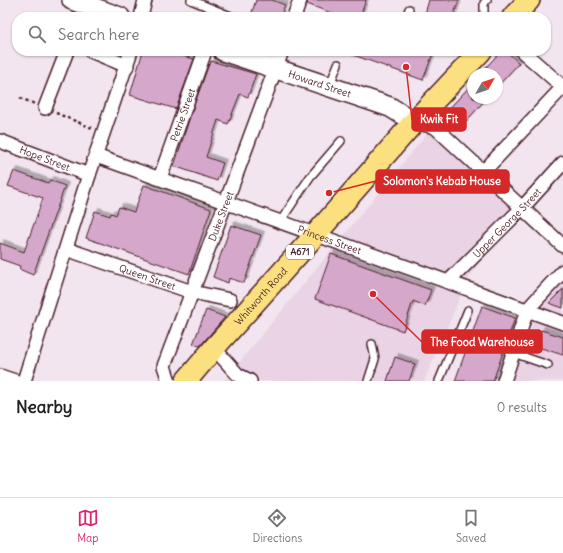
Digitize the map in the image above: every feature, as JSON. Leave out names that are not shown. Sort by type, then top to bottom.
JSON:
[{"type":"main road","points":[[518,12],[529,0]]},
{"type":"main road","name":"Whitworth Road","points":[[186,381],[473,56]]},
{"type":"street","points":[[142,12],[145,0]]},
{"type":"street","points":[[296,12],[300,0]]},
{"type":"street","points":[[79,7],[100,12]]},
{"type":"street","points":[[45,108],[65,56]]},
{"type":"street","points":[[103,56],[127,66]]},
{"type":"street","points":[[24,381],[89,175],[130,56]]},
{"type":"street","name":"Petrie Street","points":[[160,178],[203,56]]},
{"type":"street","name":"Howard Street","points":[[251,56],[275,69],[390,107],[414,122]]},
{"type":"street","name":"Duke Street","points":[[169,381],[164,366],[280,56]]},
{"type":"street","points":[[484,171],[563,87],[528,56]]},
{"type":"street","points":[[414,122],[435,126],[563,246]]},
{"type":"street","name":"Hope Street","points":[[0,141],[89,175]]},
{"type":"street","name":"Princess Street","points":[[96,156],[450,281],[563,323]]},
{"type":"street","name":"Upper George Street","points":[[450,281],[523,207],[563,163]]},
{"type":"street","name":"Queen Street","points":[[66,249],[192,292],[230,300]]},
{"type":"street","points":[[504,381],[527,310],[563,270]]},
{"type":"street","points":[[214,348],[238,375],[250,381]]},
{"type":"street","points":[[0,376],[15,381]]},
{"type":"lane","points":[[192,0],[222,12]]},
{"type":"lane","points":[[484,12],[484,3],[487,0]]},
{"type":"lane","points":[[329,87],[338,64]]},
{"type":"lane","points":[[280,222],[310,177],[341,141]]},
{"type":"lane","points":[[439,381],[468,310]]},
{"type":"lane","points":[[368,381],[375,359],[372,344]]},
{"type":"lane","points":[[513,352],[548,365]]},
{"type":"path","points":[[20,98],[103,133]]},
{"type":"shaded area","points":[[430,130],[514,208],[466,283],[424,381],[224,381]]},
{"type":"shaded area","points":[[563,282],[563,381],[511,381],[539,307]]},
{"type":"building","points":[[256,0],[272,0],[285,5],[282,12],[252,12]]},
{"type":"building","points":[[308,0],[366,0],[362,12],[329,12],[307,4]]},
{"type":"building","points":[[429,0],[459,0],[455,12],[425,12]]},
{"type":"building","points":[[142,56],[184,56],[194,59],[176,109],[130,95]]},
{"type":"building","points":[[356,56],[432,56],[423,80]]},
{"type":"building","points":[[496,56],[511,56],[519,63],[503,80],[503,68],[485,68]]},
{"type":"building","points":[[211,61],[256,74],[248,97],[240,94],[228,124],[218,120],[206,157],[223,163],[217,181],[174,166],[191,114]]},
{"type":"building","points":[[467,89],[467,104],[482,104],[460,128],[444,114]]},
{"type":"building","points":[[14,171],[48,183],[50,180],[65,186],[33,275],[19,269],[20,266],[0,259],[0,243],[24,252],[43,198],[8,186]]},
{"type":"building","points":[[144,185],[211,209],[189,274],[86,238],[95,211],[110,216],[111,213],[116,215],[119,207],[134,212]]},
{"type":"building","points":[[231,225],[261,235],[244,283],[229,278],[228,283],[213,277]]},
{"type":"building","points":[[331,254],[431,290],[425,306],[413,301],[403,331],[315,299]]},
{"type":"building","points":[[563,289],[563,308],[549,303]]},
{"type":"building","points":[[482,306],[515,318],[493,381],[455,381]]},
{"type":"building","points":[[206,310],[225,317],[200,346],[193,344]]},
{"type":"building","points":[[541,330],[563,337],[563,355],[535,346]]},
{"type":"building","points":[[395,357],[415,364],[409,381],[387,381]]},
{"type":"place","name":"Kwik Fit","points":[[406,67]]},
{"type":"place","name":"Solomon's Kebab House","points":[[329,193]]},
{"type":"place","name":"The Food Warehouse","points":[[373,294]]}]
